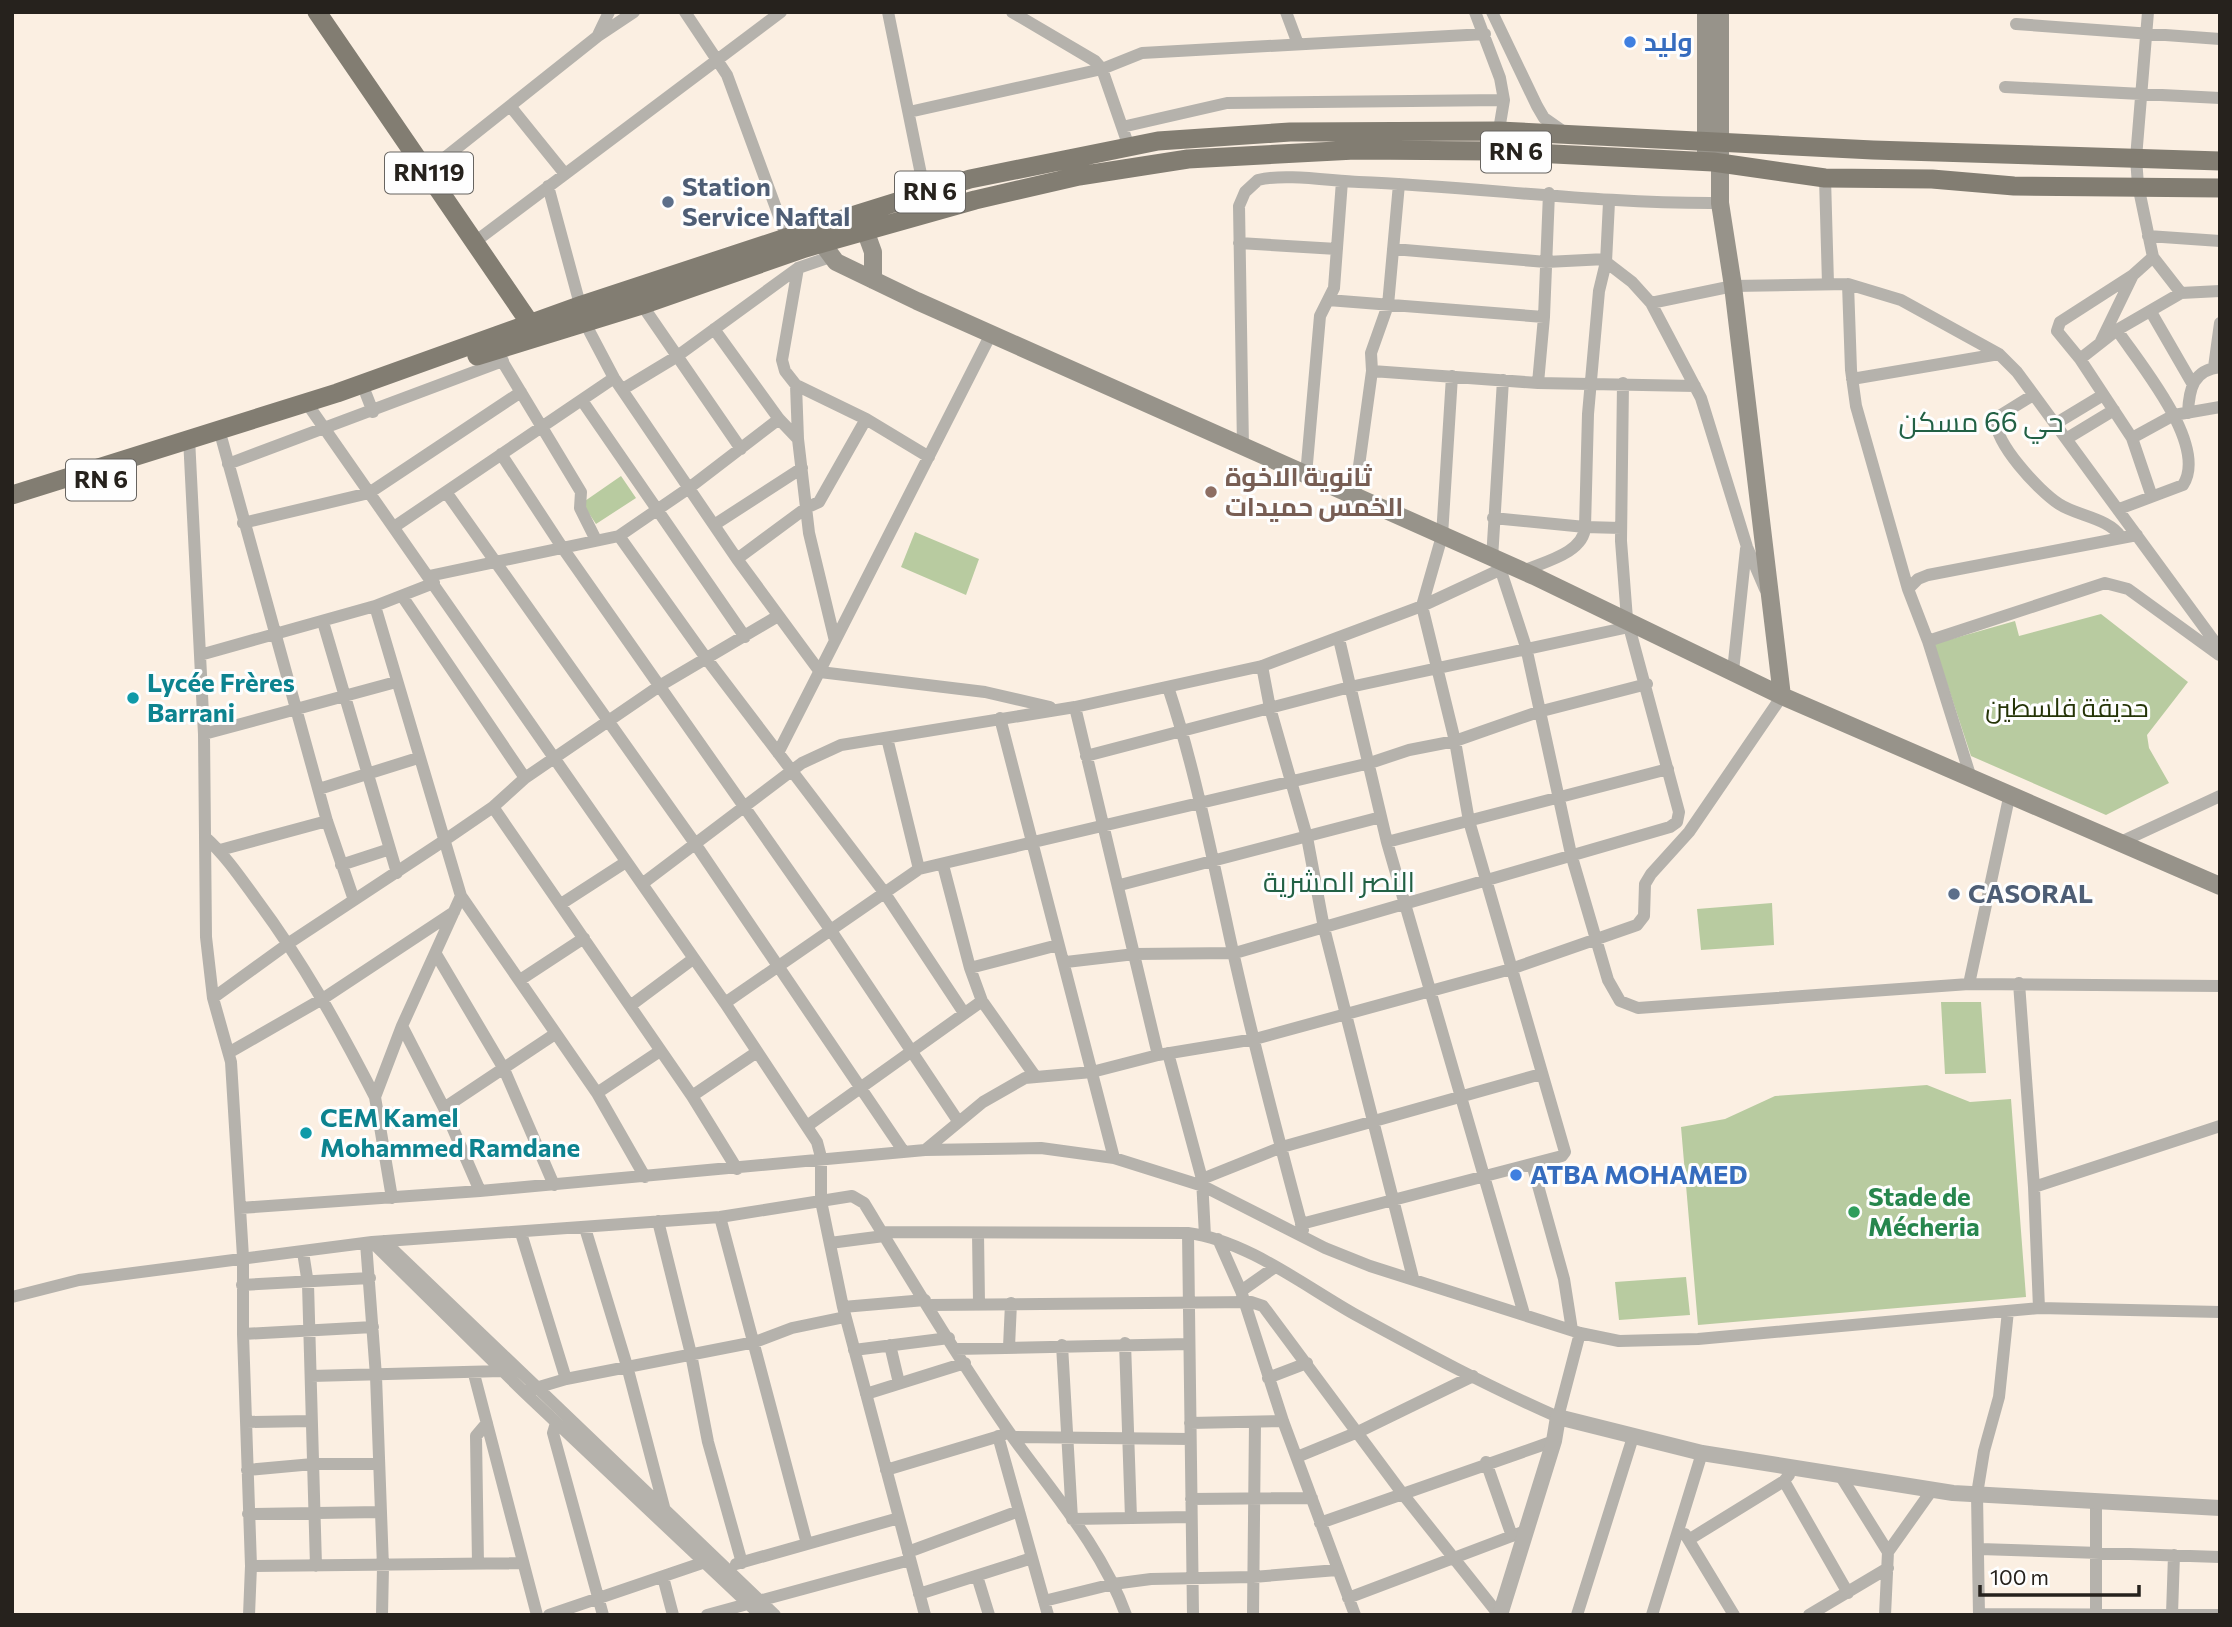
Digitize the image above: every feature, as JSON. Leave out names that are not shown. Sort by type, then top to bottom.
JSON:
[{"type":"main road","name":"RN119","points":[[317,12],[535,329]]},
{"type":"main road","points":[[1706,12],[1714,162],[1733,286],[1783,696]]},
{"type":"main road","points":[[1713,141],[1720,12]]},
{"type":"main road","name":"RN 6","points":[[636,297],[787,238],[822,242],[858,214],[970,180],[1158,141],[1290,132],[1499,131],[1873,150],[2220,161]]},
{"type":"main road","name":"RN 6","points":[[12,509],[189,444],[222,440],[535,329],[636,297],[822,242],[1027,187],[1188,159],[1355,150],[1496,151],[1714,162],[1825,178],[1932,179],[2014,186],[2138,185],[2220,188]]},
{"type":"main road","points":[[1872,179],[1873,150]]},
{"type":"main road","points":[[858,214],[873,252],[873,280]]},
{"type":"main road","points":[[822,242],[873,280],[1355,495],[1783,696],[2123,841],[2220,886]]},
{"type":"main road","name":"RN 6","points":[[12,495],[309,408],[370,403],[499,356],[535,329]]},
{"type":"street","points":[[598,36],[610,12]]},
{"type":"street","points":[[428,171],[598,36],[634,12]]},
{"type":"street","points":[[685,12],[718,58],[787,238]]},
{"type":"street","points":[[476,241],[781,12]]},
{"type":"street","points":[[888,12],[925,194]]},
{"type":"street","points":[[1012,12],[1084,52],[1102,69],[1129,147]]},
{"type":"street","points":[[1286,12],[1298,44]]},
{"type":"street","points":[[1475,12],[1485,34],[1504,100],[1496,151]]},
{"type":"street","points":[[1492,12],[1537,106],[1545,118],[1574,143],[1577,156]]},
{"type":"street","points":[[2148,12],[2136,158],[2138,185],[2153,257],[2181,293]]},
{"type":"street","points":[[2016,24],[2220,38]]},
{"type":"street","points":[[909,112],[1102,69],[1142,53],[1485,34]]},
{"type":"street","points":[[2005,87],[2220,98]]},
{"type":"street","points":[[1122,127],[1227,103],[1504,100]]},
{"type":"street","points":[[510,106],[565,174]]},
{"type":"street","points":[[1825,178],[1828,284]]},
{"type":"street","points":[[1243,447],[1240,201],[1258,180],[1342,181],[1549,193],[1609,202],[1719,195]]},
{"type":"street","points":[[1306,475],[1320,316],[1334,288],[1342,181]]},
{"type":"street","points":[[1355,495],[1372,371],[1371,353],[1388,305],[1399,184]]},
{"type":"street","points":[[548,186],[583,314],[614,378],[737,559],[820,672],[985,692],[1054,709]]},
{"type":"street","points":[[1538,383],[1544,317],[1549,193]]},
{"type":"street","points":[[642,884],[792,770],[808,759],[841,745],[1074,707],[1262,666],[1422,606],[1506,567],[1573,548],[1583,540],[1585,527],[1588,414],[1593,383],[1599,291],[1606,261],[1609,202]]},
{"type":"street","points":[[2148,236],[2220,241]]},
{"type":"street","points":[[622,389],[676,357],[798,268],[822,242]]},
{"type":"street","points":[[1239,243],[1338,250]]},
{"type":"street","points":[[1393,249],[1546,262],[1606,261],[1651,303],[1710,418],[1746,547],[1771,603]]},
{"type":"street","points":[[2151,494],[2132,438],[2080,359],[2057,331],[2058,325],[2133,275],[2153,257]]},
{"type":"street","points":[[798,268],[782,360],[785,371],[796,385],[866,419],[929,457]]},
{"type":"street","points":[[2101,341],[2133,275]]},
{"type":"street","points":[[1848,284],[1852,379],[1879,494],[1970,775]]},
{"type":"street","points":[[1651,303],[1733,286],[1848,284],[1900,300],[1999,354],[2056,424],[2220,649]]},
{"type":"street","points":[[2080,359],[2117,330],[2181,293],[2220,291]]},
{"type":"street","points":[[636,297],[741,449]]},
{"type":"street","points":[[1328,300],[1544,317]]},
{"type":"street","points":[[2151,312],[2192,383],[2189,412]]},
{"type":"street","points":[[2192,383],[2204,370],[2217,367],[2220,323]]},
{"type":"street","points":[[714,329],[779,419],[798,439]]},
{"type":"street","points":[[2117,330],[2174,415],[2186,443],[2188,476],[2183,485],[2151,494],[2119,509]]},
{"type":"street","points":[[778,753],[992,332]]},
{"type":"street","points":[[1852,379],[1999,354]]},
{"type":"street","points":[[499,356],[582,492],[580,508],[596,540]]},
{"type":"street","points":[[1372,371],[1538,383],[1695,386]]},
{"type":"street","points":[[1303,1231],[1393,1201],[1532,1164],[1565,1152],[1469,821],[1455,741],[1422,606],[1442,536],[1452,376]]},
{"type":"street","points":[[394,527],[541,424],[583,402],[614,378]]},
{"type":"street","points":[[1503,380],[1493,518],[1526,647],[1571,854],[1595,941],[1613,993],[1628,1005],[1638,1008],[1969,984],[2220,986]]},
{"type":"street","points":[[1066,962],[1135,954],[1235,953],[1674,825],[1679,812],[1647,684],[1628,623],[1621,528],[1623,383]]},
{"type":"street","points":[[796,385],[798,439],[806,508],[835,641]]},
{"type":"street","points":[[243,523],[369,493],[521,392]]},
{"type":"street","points":[[2034,395],[1996,418],[1995,426],[2001,442],[2049,496],[2070,510],[2112,527],[2121,537]]},
{"type":"street","points":[[2056,424],[2104,395]]},
{"type":"street","points":[[583,402],[656,512],[745,637]]},
{"type":"street","points":[[228,464],[324,430],[370,403]]},
{"type":"street","points":[[2132,438],[2174,415],[2220,407]]},
{"type":"street","points":[[309,408],[432,579],[553,758],[725,1003],[820,1149],[821,1201],[844,1312],[925,1615]]},
{"type":"street","points":[[2066,439],[2114,410]]},
{"type":"street","points":[[200,655],[374,606],[402,596],[432,579],[619,536],[689,488],[779,419]]},
{"type":"street","points":[[737,559],[823,498],[866,419]]},
{"type":"street","points":[[222,440],[327,821],[354,900]]},
{"type":"street","points":[[189,444],[204,734],[206,937],[213,998],[230,1052],[243,1257],[251,1566],[249,1615]]},
{"type":"street","points":[[501,454],[562,547],[745,805],[958,1121]]},
{"type":"street","points":[[715,525],[802,468]]},
{"type":"street","points":[[446,492],[499,563],[694,842],[904,1152]]},
{"type":"street","points":[[1493,518],[1621,528]]},
{"type":"street","points":[[1908,589],[1918,579],[1928,575],[2137,535]]},
{"type":"street","points":[[619,536],[706,658],[884,892],[964,1013]]},
{"type":"street","points":[[1733,671],[1746,547]]},
{"type":"street","points":[[1928,640],[2105,583],[2128,589],[2220,656]]},
{"type":"street","points":[[402,596],[525,778]]},
{"type":"street","points":[[374,606],[461,896],[597,1093],[645,1177]]},
{"type":"street","points":[[213,998],[289,943],[493,807],[525,778],[609,720],[661,685],[778,616]]},
{"type":"street","points":[[323,622],[397,873]]},
{"type":"street","points":[[1086,756],[1350,687],[1628,623]]},
{"type":"street","points":[[1339,639],[1387,842],[1524,1314]]},
{"type":"street","points":[[1262,666],[1270,708],[1307,837],[1324,928],[1413,1278]]},
{"type":"street","points":[[204,734],[347,698],[396,682]]},
{"type":"street","points":[[725,1003],[780,968],[919,869],[1370,763],[1409,750],[1455,741],[1538,712],[1647,684]]},
{"type":"street","points":[[1168,688],[1182,730],[1215,860],[1255,1039],[1303,1231]]},
{"type":"street","points":[[925,1150],[958,1121],[1018,1080],[1035,1076],[1092,1073],[1163,1054],[1255,1039],[1511,968],[1595,941],[1641,921],[1645,884],[1651,874],[1689,832],[1783,696]]},
{"type":"street","points":[[1074,707],[1135,954],[1203,1182],[1205,1236]]},
{"type":"street","points":[[1000,718],[1030,843],[1058,945],[1066,962],[1114,1158]]},
{"type":"street","points":[[887,738],[919,869]]},
{"type":"street","points":[[319,789],[418,758]]},
{"type":"street","points":[[1387,842],[1668,769]]},
{"type":"street","points":[[1969,984],[2010,793]]},
{"type":"street","points":[[2123,841],[2220,796]]},
{"type":"street","points":[[493,807],[692,1096],[737,1169]]},
{"type":"street","points":[[1120,885],[1381,817]]},
{"type":"street","points":[[220,850],[327,821]]},
{"type":"street","points":[[205,837],[220,850],[289,943],[324,998],[375,1097],[392,1198]]},
{"type":"street","points":[[341,865],[390,849]]},
{"type":"street","points":[[561,904],[626,862]]},
{"type":"street","points":[[943,864],[970,968],[982,1001],[1035,1076]]},
{"type":"street","points":[[375,1097],[402,1026],[461,896]]},
{"type":"street","points":[[230,1052],[324,998],[454,912]]},
{"type":"street","points":[[520,980],[584,937]]},
{"type":"street","points":[[970,968],[1058,945]]},
{"type":"street","points":[[436,954],[504,1069],[554,1185]]},
{"type":"street","points":[[630,1006],[693,959]]},
{"type":"street","points":[[2019,983],[2034,1187],[2039,1308]]},
{"type":"street","points":[[807,1126],[982,1001]]},
{"type":"street","points":[[402,1026],[444,1108],[480,1191]]},
{"type":"street","points":[[444,1108],[555,1034]]},
{"type":"street","points":[[597,1093],[660,1051]]},
{"type":"street","points":[[692,1096],[757,1052]]},
{"type":"street","points":[[1203,1182],[1282,1147],[1541,1074]]},
{"type":"street","points":[[2034,1187],[2220,1126]]},
{"type":"street","points":[[240,1208],[554,1185],[821,1162],[925,1150],[1041,1148],[1114,1158],[1203,1182],[1361,1262],[1576,1331],[1619,1341],[1698,1339],[2039,1308],[2220,1312]]},
{"type":"street","points":[[1495,1614],[1518,1533],[1554,1441],[1576,1331],[1532,1164]]},
{"type":"street","points":[[12,1297],[79,1280],[243,1257],[374,1242],[720,1217],[852,1196],[859,1199],[927,1303],[1007,1435],[1072,1519],[1113,1584],[1126,1615]]},
{"type":"street","points":[[720,1217],[807,1544]]},
{"type":"street","points":[[658,1221],[691,1354],[708,1442],[742,1563]]},
{"type":"street","points":[[585,1228],[627,1366],[670,1529]]},
{"type":"street","points":[[521,1233],[566,1379]]},
{"type":"street","points":[[830,1243],[882,1234],[1188,1233],[1205,1236],[1218,1239],[1275,1267],[1379,1327],[1558,1417],[1789,1475],[1840,1475],[1932,1490],[1977,1494],[2220,1508]]},
{"type":"street","points":[[1188,1233],[1193,1615]]},
{"type":"street","points":[[978,1234],[979,1303]]},
{"type":"street","points":[[1218,1239],[1243,1297],[1283,1421],[1355,1615]]},
{"type":"street","points":[[374,1242],[370,1278],[383,1567],[382,1615]]},
{"type":"street","points":[[374,1242],[502,1371],[529,1389],[556,1423],[705,1562],[775,1615]]},
{"type":"street","points":[[374,1242],[529,1389],[725,1567],[752,1600],[760,1615]]},
{"type":"street","points":[[303,1252],[308,1284],[311,1421],[317,1515],[316,1566]]},
{"type":"street","points":[[1243,1297],[1275,1267]]},
{"type":"street","points":[[242,1285],[308,1284],[370,1278]]},
{"type":"street","points":[[529,1389],[627,1366],[755,1342],[844,1312],[927,1303],[1189,1303],[1243,1297],[1270,1313],[1495,1614]]},
{"type":"street","points":[[1009,1347],[1011,1303]]},
{"type":"street","points":[[2008,1311],[1999,1397],[1984,1451],[1977,1494],[1979,1614],[2220,1615]]},
{"type":"street","points":[[243,1334],[309,1328],[373,1327]]},
{"type":"street","points":[[854,1350],[890,1345],[952,1343],[1009,1347],[1189,1344]]},
{"type":"street","points":[[1125,1343],[1131,1518]]},
{"type":"street","points":[[890,1345],[899,1383]]},
{"type":"street","points":[[1062,1345],[1072,1519]]},
{"type":"street","points":[[866,1394],[965,1363]]},
{"type":"street","points":[[1268,1378],[1307,1363]]},
{"type":"street","points":[[311,1376],[474,1374],[502,1371]]},
{"type":"street","points":[[474,1374],[537,1615]]},
{"type":"street","points":[[1297,1457],[1358,1432],[1473,1376]]},
{"type":"street","points":[[247,1422],[311,1421]]},
{"type":"street","points":[[1190,1423],[1283,1421]]},
{"type":"street","points":[[1253,1615],[1255,1422]]},
{"type":"street","points":[[478,1564],[476,1436],[487,1423]]},
{"type":"street","points":[[556,1423],[553,1433],[603,1615]]},
{"type":"street","points":[[1007,1435],[1019,1511],[1048,1615]]},
{"type":"street","points":[[886,1470],[1007,1435],[1190,1439]]},
{"type":"street","points":[[1577,1615],[1633,1437]]},
{"type":"street","points":[[1320,1522],[1486,1462],[1554,1441]]},
{"type":"street","points":[[1653,1615],[1702,1453]]},
{"type":"street","points":[[1486,1462],[1518,1533]]},
{"type":"street","points":[[247,1470],[313,1464],[378,1464]]},
{"type":"street","points":[[1690,1539],[1789,1475]]},
{"type":"street","points":[[1789,1475],[1848,1592]]},
{"type":"street","points":[[1840,1475],[1888,1552],[1885,1615]]},
{"type":"street","points":[[1888,1552],[1932,1490]]},
{"type":"street","points":[[1191,1499],[1254,1501],[1312,1498]]},
{"type":"street","points":[[2096,1500],[2096,1614]]},
{"type":"street","points":[[707,1615],[909,1556],[1019,1511]]},
{"type":"street","points":[[248,1514],[380,1512]]},
{"type":"street","points":[[1072,1519],[1191,1517]]},
{"type":"street","points":[[725,1567],[899,1518]]},
{"type":"street","points":[[1679,1529],[1690,1539],[1734,1615]]},
{"type":"street","points":[[1348,1598],[1518,1533]]},
{"type":"street","points":[[1980,1549],[2220,1557]]},
{"type":"street","points":[[2172,1614],[2174,1555]]},
{"type":"street","points":[[919,1594],[1032,1558]]},
{"type":"street","points":[[549,1615],[705,1562]]},
{"type":"street","points":[[251,1566],[383,1567],[523,1563]]},
{"type":"street","points":[[1809,1615],[1888,1568]]},
{"type":"street","points":[[1044,1601],[1113,1584],[1151,1578],[1253,1577],[1338,1570]]},
{"type":"street","points":[[977,1576],[989,1615]]},
{"type":"street","points":[[663,1577],[673,1615]]},
{"type":"green space","points":[[621,476],[636,498],[596,524],[582,503]]},
{"type":"green space","points":[[915,532],[979,559],[966,595],[901,567]]},
{"type":"green space","name":"حديقة فلسطين","points":[[2101,614],[2188,682],[2147,735],[2149,748],[2169,783],[2106,815],[1971,756],[1934,644],[2015,621],[2019,636]]},
{"type":"green space","points":[[1772,903],[1774,945],[1701,950],[1697,909]]},
{"type":"green space","points":[[1941,1002],[1981,1002],[1986,1073],[1945,1074]]},
{"type":"green space","name":"Stade de Mécheria","points":[[1927,1085],[1970,1102],[2011,1099],[2026,1297],[1698,1325],[1681,1127],[1725,1119],[1775,1096]]},
{"type":"green space","points":[[1686,1277],[1690,1315],[1619,1320],[1615,1282]]},
{"type":"place","name":"وليد","points":[[1630,42]]},
{"type":"place","name":"Station Service Naftal","points":[[668,202]]},
{"type":"place","name":"ثانوية الاخوة الخمس حميدات","points":[[1211,492]]},
{"type":"place","name":"Lycée Frères Barrani","points":[[133,698]]},
{"type":"place","name":"CASORAL","points":[[1954,894]]},
{"type":"place","name":"CEM Kamel Mohammed Ramdane","points":[[306,1133]]},
{"type":"place","name":"ATBA MOHAMED","points":[[1516,1175]]},
{"type":"place","name":"Stade de Mécheria","points":[[1854,1212]]},
{"type":"district","name":"حي 66 مسكن","points":[[1981,422]]},
{"type":"district","name":"النصر المشرية","points":[[1339,882]]}]
